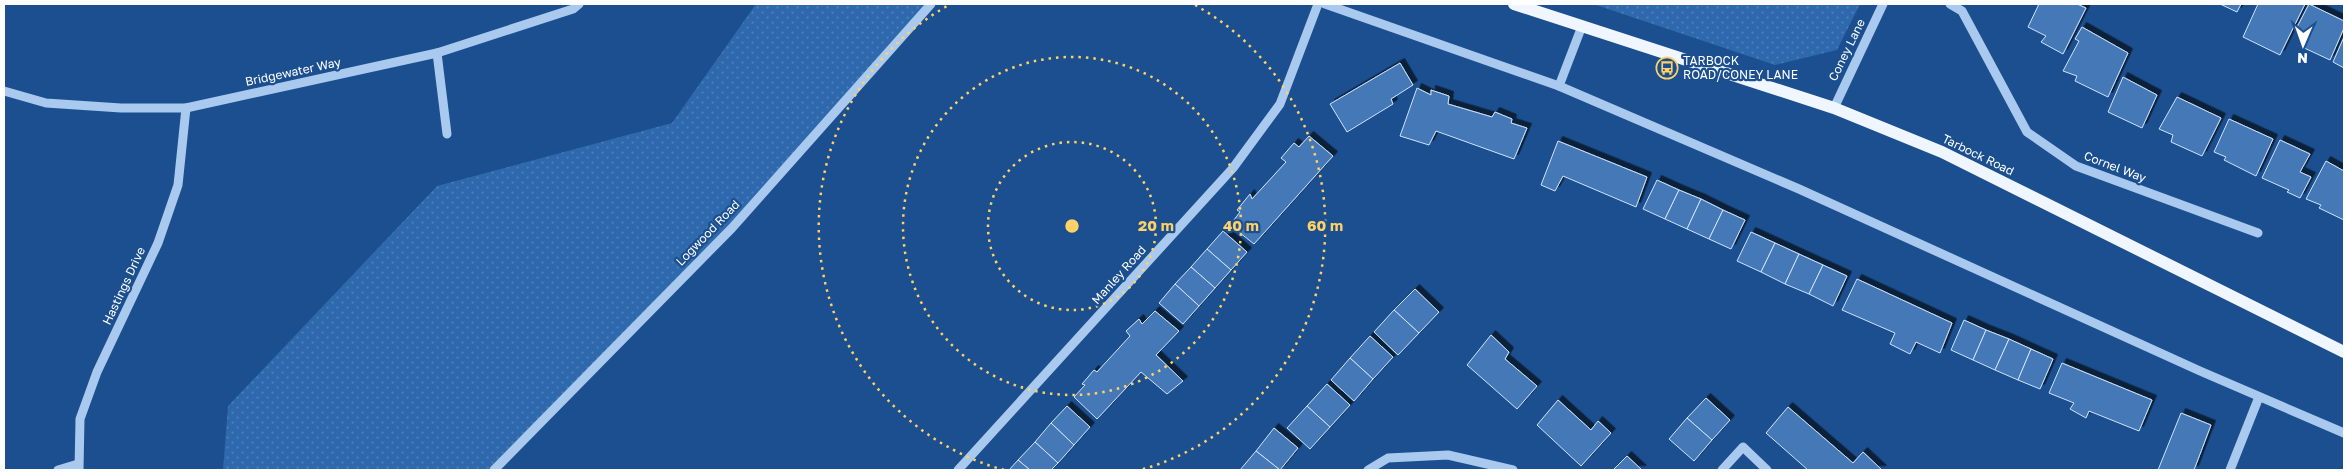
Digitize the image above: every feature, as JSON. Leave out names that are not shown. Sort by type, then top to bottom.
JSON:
[{"type":"main road","name":"Tarbock Road","points":[[1514,4],[1834,108],[1942,152],[2344,352]]},
{"type":"street","name":"Bridgewater Way","points":[[4,90],[46,103],[121,108],[186,108],[437,53],[573,9],[579,4]]},
{"type":"street","name":"Logwood Road","points":[[494,470],[732,228],[931,4]]},
{"type":"street","name":"Manley Road","points":[[958,470],[1233,168],[1280,104],[1318,4]]},
{"type":"street","points":[[1324,4],[1560,86],[1799,189],[2259,397],[2344,433]]},
{"type":"street","name":"Coney Lane","points":[[1834,108],[1884,4]]},
{"type":"street","name":"Cornel Way","points":[[1950,4],[1962,11],[2027,132],[2076,166],[2258,233]]},
{"type":"street","points":[[1560,86],[1582,26]]},
{"type":"street","points":[[437,53],[447,134]]},
{"type":"street","name":"Hastings Drive","points":[[79,467],[80,419],[98,372],[158,243],[178,185],[186,108]]},
{"type":"street","points":[[2230,470],[2259,397]]},
{"type":"street","points":[[1722,470],[1743,447],[1766,470]]},
{"type":"street","points":[[1368,470],[1388,458],[1448,455],[1513,470]]},
{"type":"street","points":[[58,470],[79,467]]},
{"type":"shaded area","points":[[756,4],[929,4],[732,228],[494,470],[223,470],[228,406],[437,186],[672,123]]},
{"type":"shaded area","points":[[1593,4],[1860,4],[1837,50],[1775,65]]},
{"type":"building","points":[[2039,4],[2077,4],[2086,8],[2063,54],[2041,42],[2046,36],[2028,27]]},
{"type":"building","points":[[2220,4],[2241,4],[2237,12]]},
{"type":"building","points":[[2258,4],[2305,4],[2280,55],[2243,37]]},
{"type":"building","points":[[2309,4],[2344,21],[2344,28],[2330,60],[2300,46],[2306,32],[2296,29]]},
{"type":"building","points":[[2082,27],[2128,53],[2108,97],[2075,81],[2077,76],[2063,71],[2079,41],[2075,39]]},
{"type":"building","points":[[2344,37],[2344,68],[2333,62]]},
{"type":"building","points":[[1400,63],[1413,85],[1391,99],[1393,104],[1347,132],[1330,104]]},
{"type":"building","points":[[2123,77],[2157,95],[2142,128],[2108,112]]},
{"type":"building","points":[[1417,88],[1431,95],[1431,90],[1449,96],[1448,104],[1492,117],[1495,112],[1512,119],[1511,123],[1527,128],[1514,159],[1436,131],[1429,145],[1400,136]]},
{"type":"building","points":[[2177,97],[2221,118],[2202,156],[2171,142],[2173,135],[2159,129]]},
{"type":"building","points":[[2229,119],[2273,139],[2256,176],[2224,160],[2226,157],[2214,152]]},
{"type":"building","points":[[1309,136],[1333,156],[1254,244],[1230,225],[1240,212],[1237,210],[1250,194],[1252,199],[1286,162],[1281,158],[1294,143],[1299,147]]},
{"type":"building","points":[[2280,140],[2310,154],[2300,172],[2311,177],[2300,198],[2287,192],[2289,190],[2262,178]]},
{"type":"building","points":[[1558,141],[1647,177],[1636,207],[1563,176],[1555,191],[1541,185]]},
{"type":"building","points":[[2326,161],[2344,171],[2344,220],[2319,208],[2321,205],[2306,199]]},
{"type":"building","points":[[1657,180],[1679,190],[1665,219],[1643,209]]},
{"type":"building","points":[[1679,190],[1701,199],[1687,229],[1665,219]]},
{"type":"building","points":[[1701,199],[1723,210],[1709,239],[1687,229]]},
{"type":"building","points":[[1723,210],[1745,220],[1731,249],[1709,239]]},
{"type":"building","points":[[1223,231],[1247,252],[1231,270],[1207,249]]},
{"type":"building","points":[[1751,232],[1775,243],[1761,272],[1737,261]]},
{"type":"building","points":[[1775,243],[1799,254],[1785,284],[1761,272]]},
{"type":"building","points":[[1207,249],[1231,270],[1215,288],[1191,267]]},
{"type":"building","points":[[1799,254],[1823,265],[1809,294],[1785,284]]},
{"type":"building","points":[[1823,265],[1847,276],[1833,306],[1809,294]]},
{"type":"building","points":[[1191,267],[1215,288],[1199,306],[1175,284]]},
{"type":"building","points":[[1857,279],[1952,323],[1940,353],[1916,342],[1910,354],[1890,344],[1895,333],[1842,310]]},
{"type":"building","points":[[1175,284],[1199,306],[1183,324],[1159,303]]},
{"type":"building","points":[[1415,289],[1439,312],[1419,333],[1394,310]]},
{"type":"building","points":[[1394,310],[1419,333],[1398,355],[1374,332]]},
{"type":"building","points":[[1155,311],[1179,331],[1156,355],[1183,381],[1167,394],[1141,372],[1097,419],[1074,397],[1085,385],[1082,384],[1094,370],[1097,372],[1130,336],[1126,331],[1139,319],[1142,324]]},
{"type":"building","points":[[1964,320],[1986,330],[1973,360],[1951,350]]},
{"type":"building","points":[[1986,330],[2009,339],[1995,370],[1973,360]]},
{"type":"building","points":[[1491,335],[1509,352],[1505,359],[1537,386],[1517,409],[1467,365]]},
{"type":"building","points":[[1370,336],[1393,357],[1373,379],[1350,358]]},
{"type":"building","points":[[2009,339],[2031,349],[2018,380],[1995,370]]},
{"type":"building","points":[[2031,349],[2053,359],[2040,389],[2018,380]]},
{"type":"building","points":[[1350,358],[1373,379],[1354,401],[1331,380]]},
{"type":"building","points":[[2062,363],[2152,400],[2139,431],[2089,411],[2086,418],[2070,409],[2074,403],[2049,393]]},
{"type":"building","points":[[1327,384],[1350,405],[1330,427],[1307,406]]},
{"type":"building","points":[[1706,398],[1730,420],[1712,440],[1687,418]]},
{"type":"building","points":[[1558,400],[1591,430],[1598,421],[1611,433],[1581,466],[1537,425]]},
{"type":"building","points":[[1067,406],[1090,427],[1074,445],[1051,423]]},
{"type":"building","points":[[1307,406],[1330,427],[1310,449],[1287,428]]},
{"type":"building","points":[[1788,407],[1853,463],[1863,452],[1882,470],[1808,470],[1766,433]]},
{"type":"building","points":[[2181,413],[2211,425],[2194,470],[2158,470]]},
{"type":"building","points":[[1687,418],[1712,440],[1694,461],[1669,439]]},
{"type":"building","points":[[1051,423],[1074,445],[1058,463],[1035,442]]},
{"type":"building","points":[[1274,428],[1298,448],[1280,470],[1256,451]]},
{"type":"building","points":[[1035,442],[1058,463],[1051,470],[1030,470],[1018,460]]},
{"type":"building","points":[[1256,451],[1280,470],[1240,470]]},
{"type":"building","points":[[1627,456],[1642,470],[1613,470]]},
{"type":"building","points":[[1018,460],[1030,470],[1009,470]]},
{"type":"place","name":"TARBOCK ROAD/CONEY LANE","points":[[1667,68]]}]
